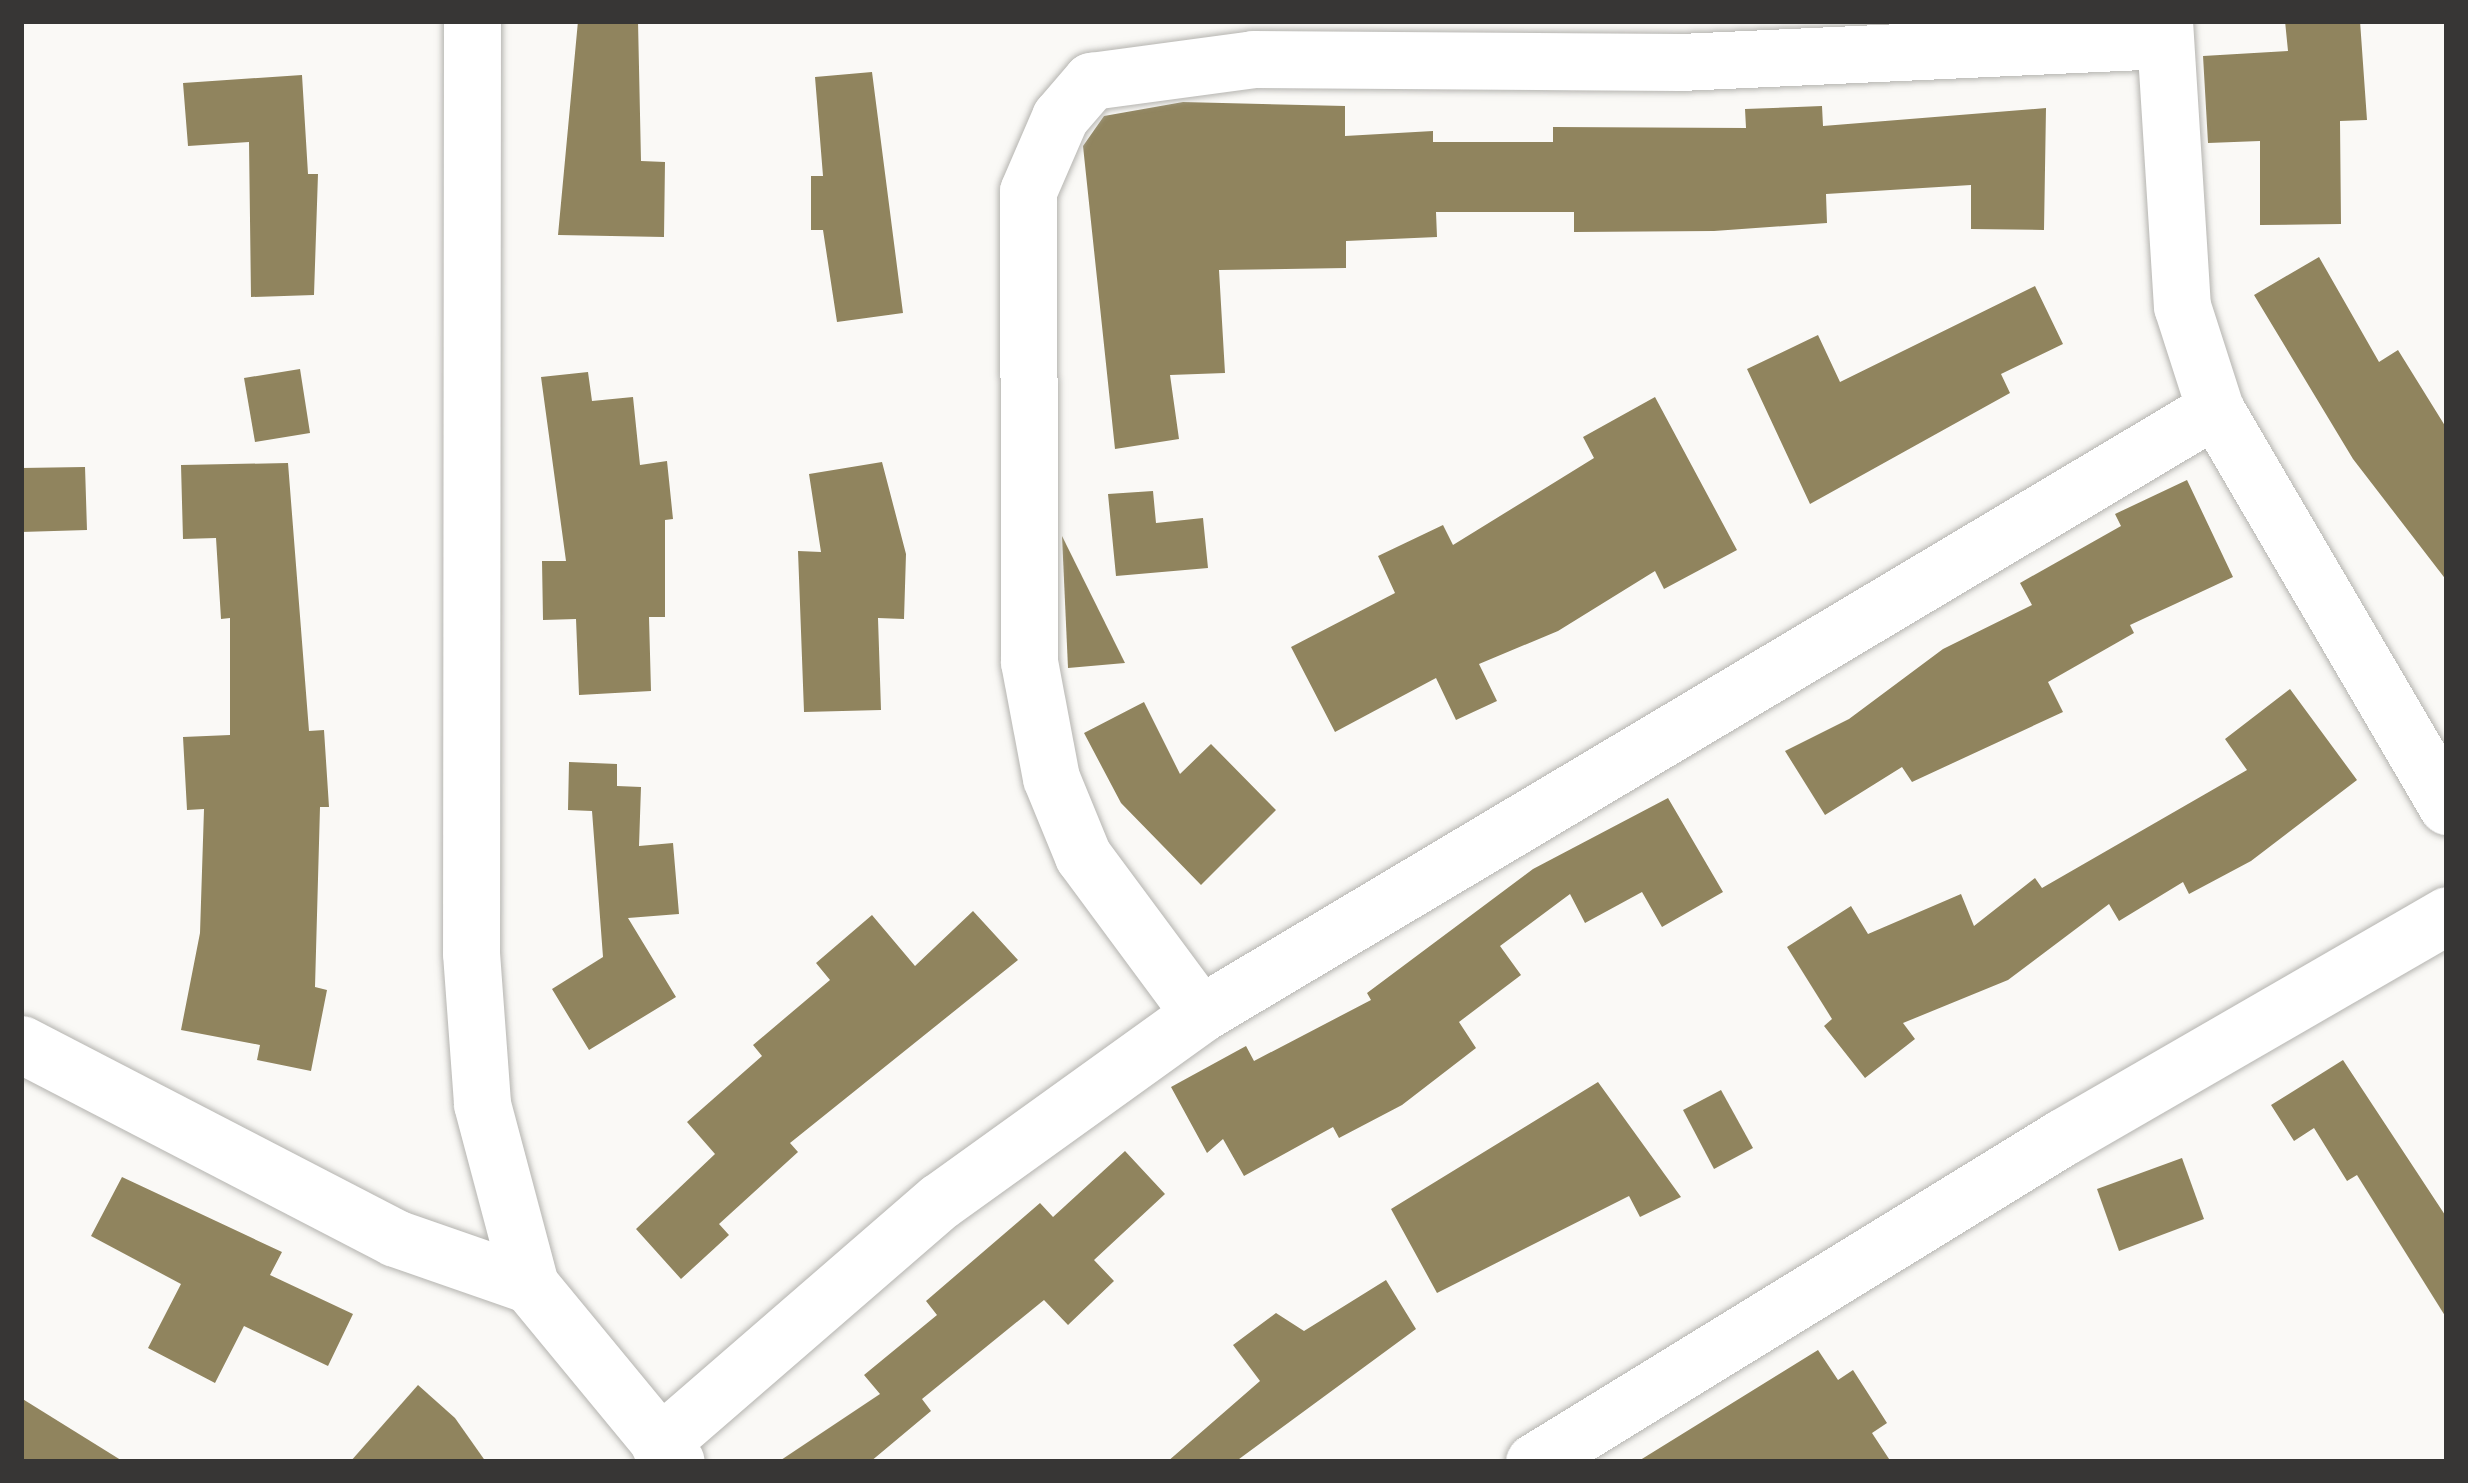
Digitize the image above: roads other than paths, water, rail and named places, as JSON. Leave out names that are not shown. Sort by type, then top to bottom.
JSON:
[{"type":"street","points":[[472,21],[471,953],[482,1104],[530,1286],[667,1453],[940,1201],[1200,1014],[2215,409]]},
{"type":"street","points":[[1200,1014],[1083,856],[1051,778],[1029,662],[1028,191],[1060,116],[1090,81],[1253,59],[1680,62],[2163,31],[2182,306],[2215,409],[2447,806]]},
{"type":"street","points":[[1534,1462],[2063,1137],[2447,915]]},
{"type":"street","points":[[21,1044],[395,1238],[530,1286]]}]
